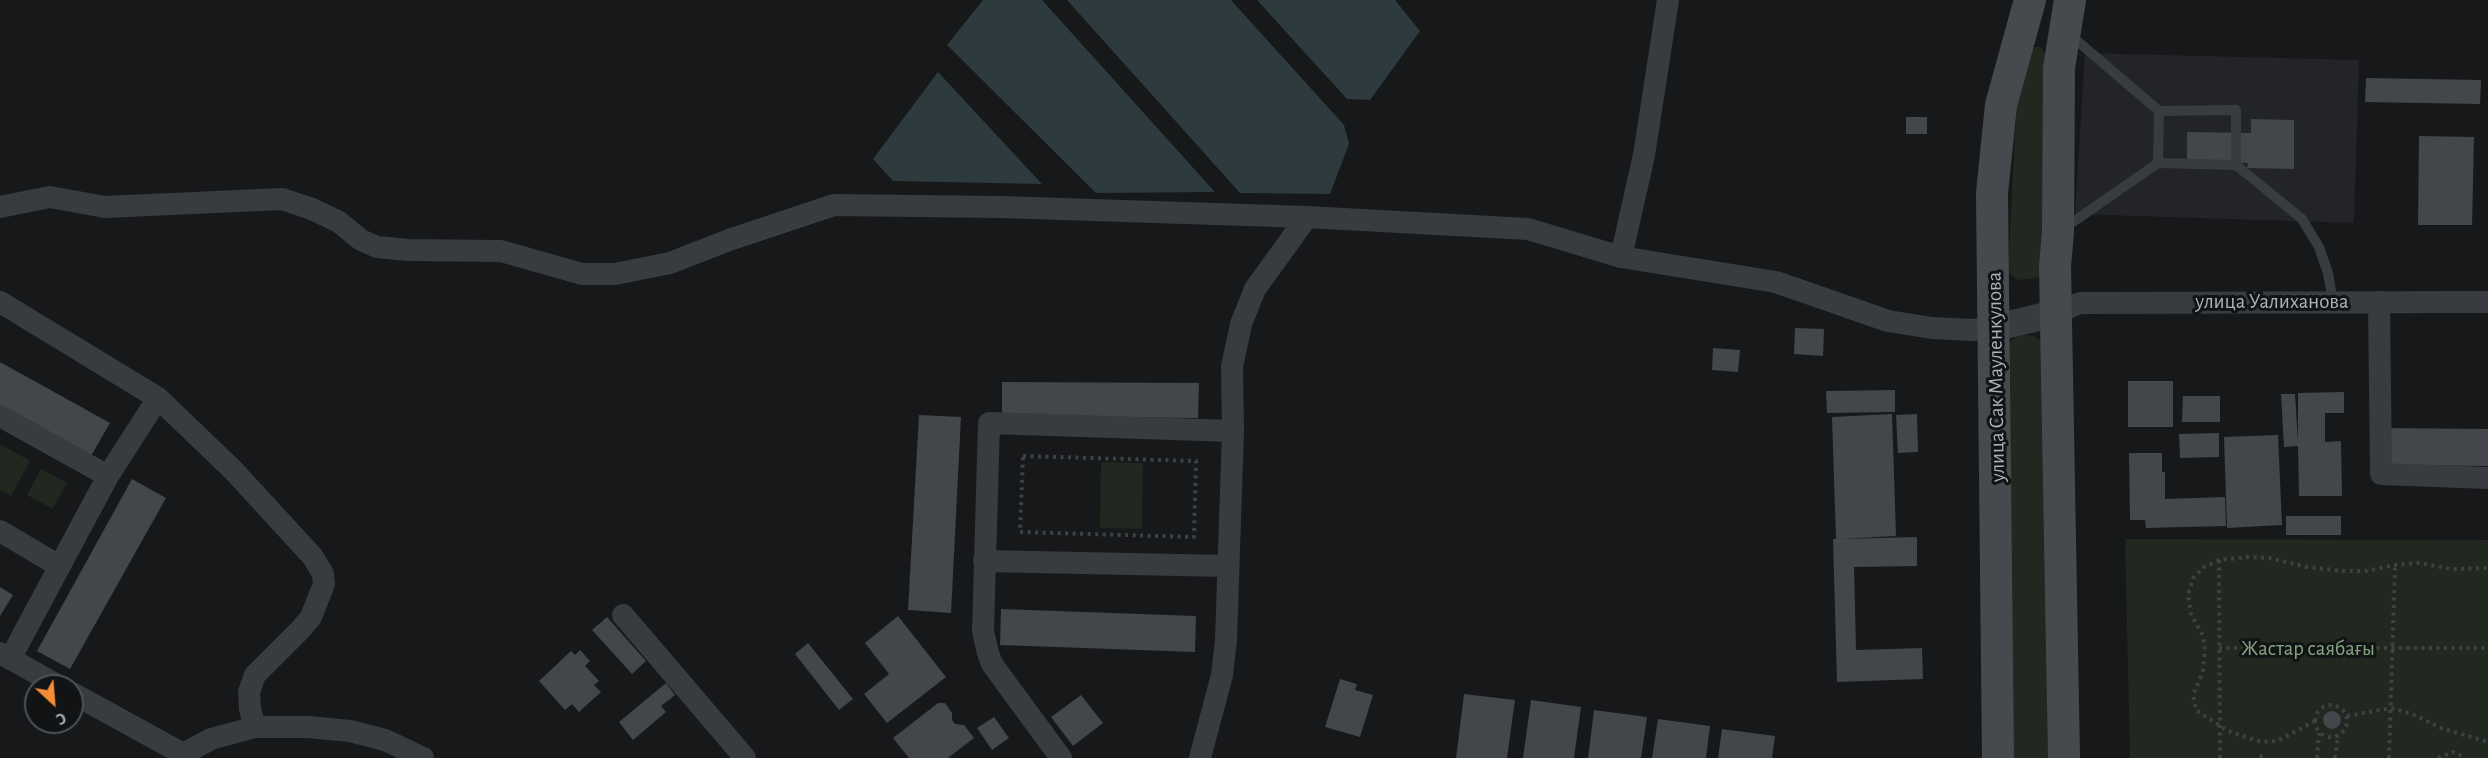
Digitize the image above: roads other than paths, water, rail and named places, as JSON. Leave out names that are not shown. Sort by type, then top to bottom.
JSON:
[{"type":"main road","name":"улица Сак Мауленкулова","points":[[1998,758],[1992,194],[2001,105],[2030,0]]},
{"type":"main road","points":[[2064,758],[2055,266],[2058,232],[2059,68],[2067,15]]},
{"type":"street","points":[[1621,256],[1644,154],[1668,0]]},
{"type":"street","points":[[0,207],[50,197],[105,207],[282,199],[312,209],[339,222],[361,240],[377,247],[408,250],[501,251],[582,274],[615,274],[670,263],[729,240],[834,205],[1001,207],[1306,217],[1528,229],[1621,256],[1776,282],[1888,321],[1932,328],[1971,330],[1994,328],[2057,313]]},
{"type":"street","points":[[1200,758],[1222,675],[1226,640],[1233,431],[1232,367],[1240,324],[1254,289],[1306,217]]},
{"type":"street","points":[[0,302],[158,398],[233,470],[313,557],[323,574],[324,584],[311,616],[255,675],[249,692],[255,727]]},
{"type":"street","points":[[2379,302],[2381,474],[2488,478]]},
{"type":"street","name":"улица Уалиханова","points":[[2057,313],[2080,303],[2488,302]]},
{"type":"street","points":[[37,674],[5,656],[59,566],[108,476],[158,398]]},
{"type":"street","points":[[0,416],[108,476]]},
{"type":"street","points":[[1061,758],[992,664],[983,631],[989,423],[1233,431]]},
{"type":"street","points":[[0,531],[59,566]]},
{"type":"street","points":[[984,561],[1227,566]]},
{"type":"street","points":[[623,615],[745,758]]},
{"type":"street","points":[[84,700],[183,756],[210,739],[255,727],[308,727],[350,731],[385,740],[423,758]]},
{"type":"lane","points":[[2067,15],[2159,111],[2158,163]]},
{"type":"lane","points":[[2159,111],[2236,110],[2236,165]]},
{"type":"lane","points":[[2058,232],[2158,163],[2236,165],[2302,219],[2319,247],[2328,273],[2333,302]]},
{"type":"park label","name":"Жастар саябағы","points":[[2308,649]]}]
